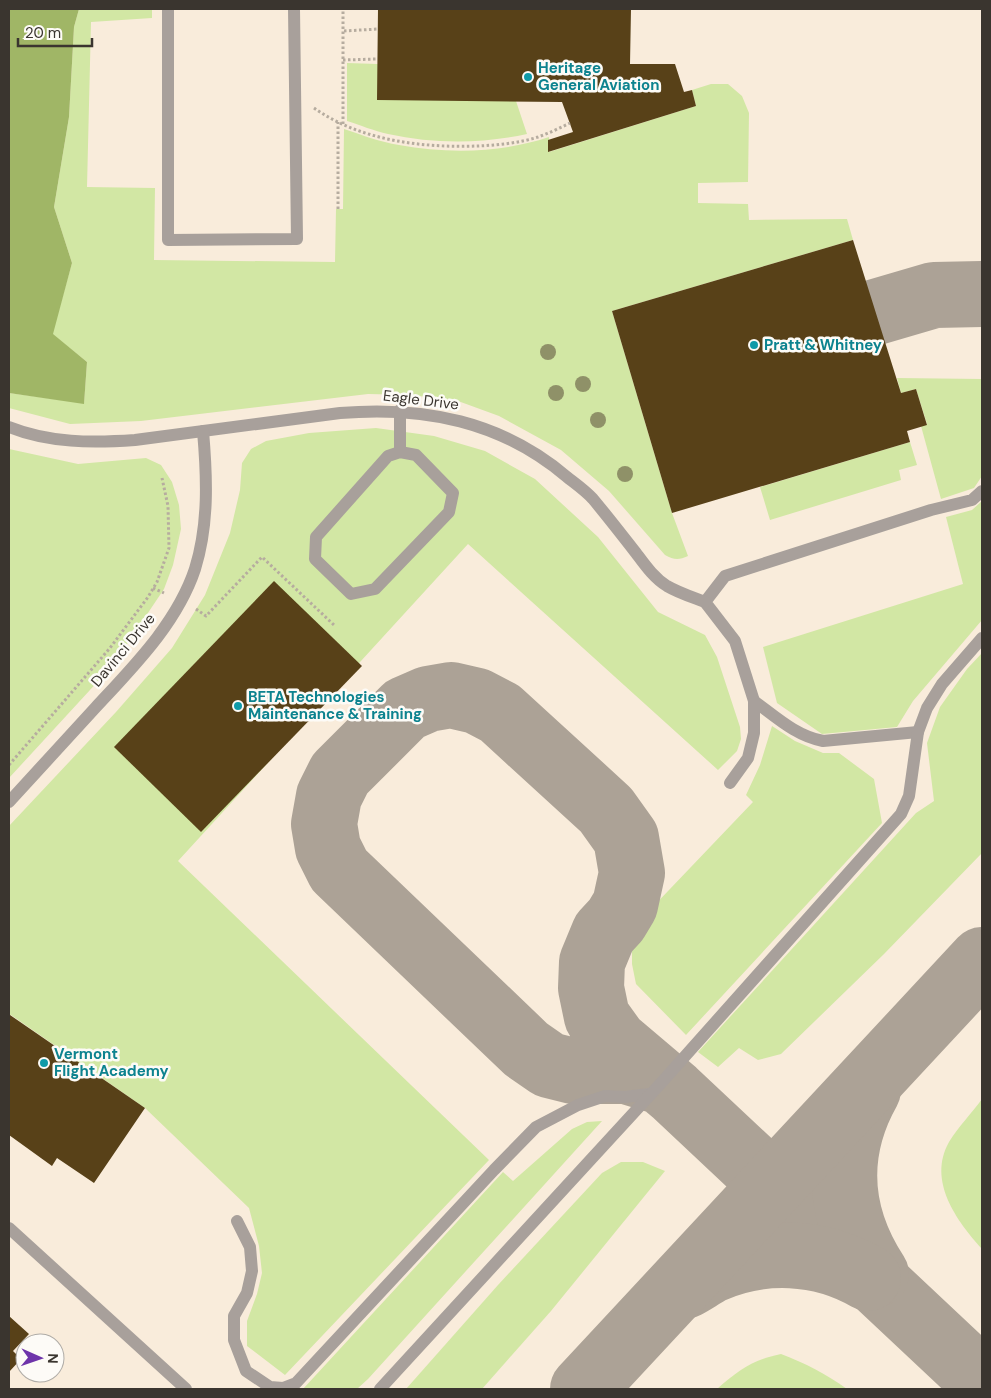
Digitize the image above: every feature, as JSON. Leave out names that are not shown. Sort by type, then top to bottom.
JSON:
[{"type":"street","points":[[168,9],[168,240],[297,239],[294,9]]},
{"type":"street","name":"Eagle Drive","points":[[9,427],[46,439],[106,442],[135,440],[340,412],[370,410],[400,410],[457,419],[509,438],[553,465],[592,497],[651,572],[665,585],[682,594],[705,602]]},
{"type":"street","points":[[400,410],[400,452]]},
{"type":"street","name":"Davinci Drive","points":[[9,802],[131,668],[158,636],[182,600],[194,570],[203,535],[207,499],[206,460],[202,431]]},
{"type":"street","points":[[400,452],[416,455],[453,493],[449,512],[375,590],[351,594],[315,560],[316,537],[388,456],[400,452]]},
{"type":"street","points":[[730,783],[748,758],[754,733],[754,702],[735,641],[705,602],[725,576],[931,510],[972,500],[982,491]]},
{"type":"street","points":[[380,1389],[901,814],[909,796],[918,732],[927,708],[942,684],[982,638]]},
{"type":"street","points":[[754,702],[800,734],[823,742],[918,732]]},
{"type":"street","points":[[236,1221],[250,1247],[252,1271],[247,1293],[234,1316],[234,1340],[246,1371],[270,1387],[283,1388],[296,1383],[536,1127],[578,1105],[605,1096],[625,1097],[649,1094]]},
{"type":"street","points":[[9,1228],[186,1389]]},
{"type":"path","points":[[343,124],[344,9]]},
{"type":"path","points":[[343,31],[378,29]]},
{"type":"path","points":[[343,60],[377,59]]},
{"type":"path","points":[[295,96],[326,117],[356,130],[426,146],[500,145],[537,137],[570,123]]},
{"type":"path","points":[[338,122],[338,209]]},
{"type":"path","points":[[9,764],[110,648],[158,582],[169,548],[168,506],[162,478]]},
{"type":"path","points":[[153,588],[182,600],[206,616],[262,557],[334,625]]},
{"type":"green space","points":[[9,9],[79,9],[74,27],[69,117],[54,207],[72,263],[53,334],[87,362],[84,404],[9,393]]},
{"type":"green space","points":[[79,9],[152,9],[152,18],[91,22],[87,187],[155,188],[154,260],[335,262],[336,209],[343,209],[344,129],[392,144],[456,151],[494,149],[549,137],[549,152],[696,106],[692,90],[711,84],[728,84],[742,96],[749,113],[748,182],[698,183],[698,203],[748,204],[749,220],[847,219],[853,240],[612,311],[672,513],[688,556],[676,559],[665,555],[609,491],[561,450],[499,416],[458,401],[411,395],[368,394],[141,421],[70,424],[9,408],[9,393],[84,403],[87,362],[52,334],[72,263],[54,207],[69,117],[74,27]]},
{"type":"green space","points":[[347,63],[377,64],[516,101],[527,134],[492,140],[458,142],[423,140],[372,130],[347,121]]},
{"type":"green space","points":[[897,378],[982,379],[982,476],[974,488],[941,499],[921,426],[927,424],[916,389],[901,393]]},
{"type":"green space","points":[[376,428],[434,436],[485,451],[535,479],[598,537],[658,612],[705,635],[717,657],[740,727],[741,739],[737,751],[718,770],[468,544],[178,861],[489,1160],[285,1375],[247,1346],[247,1321],[262,1273],[259,1246],[249,1208],[145,1108],[11,1015],[9,1017],[9,826],[116,712],[172,648],[205,595],[230,533],[240,490],[242,463],[251,449],[266,441],[309,433]]},
{"type":"green space","points":[[910,442],[917,465],[899,470],[901,480],[770,520],[760,487]]},
{"type":"green space","points":[[9,449],[78,464],[146,458],[161,465],[172,482],[179,505],[181,529],[173,565],[164,589],[113,665],[9,778]]},
{"type":"green space","points":[[982,501],[982,620],[913,701],[897,727],[822,734],[777,703],[763,647],[963,584],[946,517],[972,510]]},
{"type":"green space","points":[[982,653],[982,853],[884,954],[781,1054],[758,1060],[739,1048],[718,1067],[698,1052],[916,813],[934,801],[927,743],[940,707],[967,669]]},
{"type":"green space","points":[[772,726],[795,741],[823,753],[839,753],[874,779],[882,823],[686,1035],[636,984],[632,964],[632,947],[637,928],[648,912],[753,802],[746,795],[760,765]]},
{"type":"green space","points":[[982,1099],[982,1249],[963,1226],[948,1200],[943,1186],[941,1171],[943,1157],[949,1142]]},
{"type":"green space","points":[[602,1121],[357,1389],[303,1389],[503,1172],[513,1181],[572,1129],[587,1122]]},
{"type":"green space","points":[[621,1162],[643,1162],[665,1171],[551,1311],[482,1389],[406,1389],[498,1285],[602,1173]]},
{"type":"green space","points":[[781,1354],[815,1369],[847,1389],[717,1389],[746,1367],[762,1359]]},
{"type":"building","name":"Heritage General Aviation","points":[[378,9],[631,9],[630,64],[675,64],[684,92],[692,90],[696,106],[548,152],[548,140],[573,132],[562,102],[377,100]]},
{"type":"building","name":"Pratt & Whitney","points":[[853,240],[901,393],[916,389],[927,425],[907,431],[910,442],[672,513],[612,311]]},
{"type":"building","name":"BETA Technologies Maintenance & Training","points":[[274,581],[362,666],[201,832],[114,747]]},
{"type":"building","name":"Vermont Flight Academy","points":[[10,1015],[145,1108],[94,1183],[57,1158],[52,1166],[9,1135]]},
{"type":"building","points":[[9,1316],[28,1333],[15,1333],[15,1349],[13,1351],[15,1353],[15,1366],[9,1372]]},
{"type":"taxiway","points":[[876,312],[934,295],[982,294]]},
{"type":"taxiway","points":[[662,1082],[626,1071],[573,1071],[549,1065],[526,1049],[339,870],[328,848],[324,824],[329,796],[340,774],[405,709],[428,699],[451,695],[477,701],[500,713],[606,810],[626,838],[632,873],[625,905],[616,920],[604,933],[592,962],[591,988],[597,1017],[615,1042],[674,1092],[982,1381]]},
{"type":"taxiway","points":[[583,1389],[982,960]]},
{"type":"taxiway","points":[[868,1090],[857,1113],[849,1137],[845,1160],[845,1184],[854,1230],[863,1252],[876,1274]]},
{"type":"taxiway","points":[[685,1286],[712,1270],[731,1263],[771,1255],[811,1257],[850,1269],[868,1278]]},
{"type":"place","name":"Heritage General Aviation","points":[[528,77]]},
{"type":"place","name":"Pratt & Whitney","points":[[754,345]]},
{"type":"place","name":"BETA Technologies Maintenance & Training","points":[[238,706]]},
{"type":"place","name":"Vermont Flight Academy","points":[[44,1063]]}]
